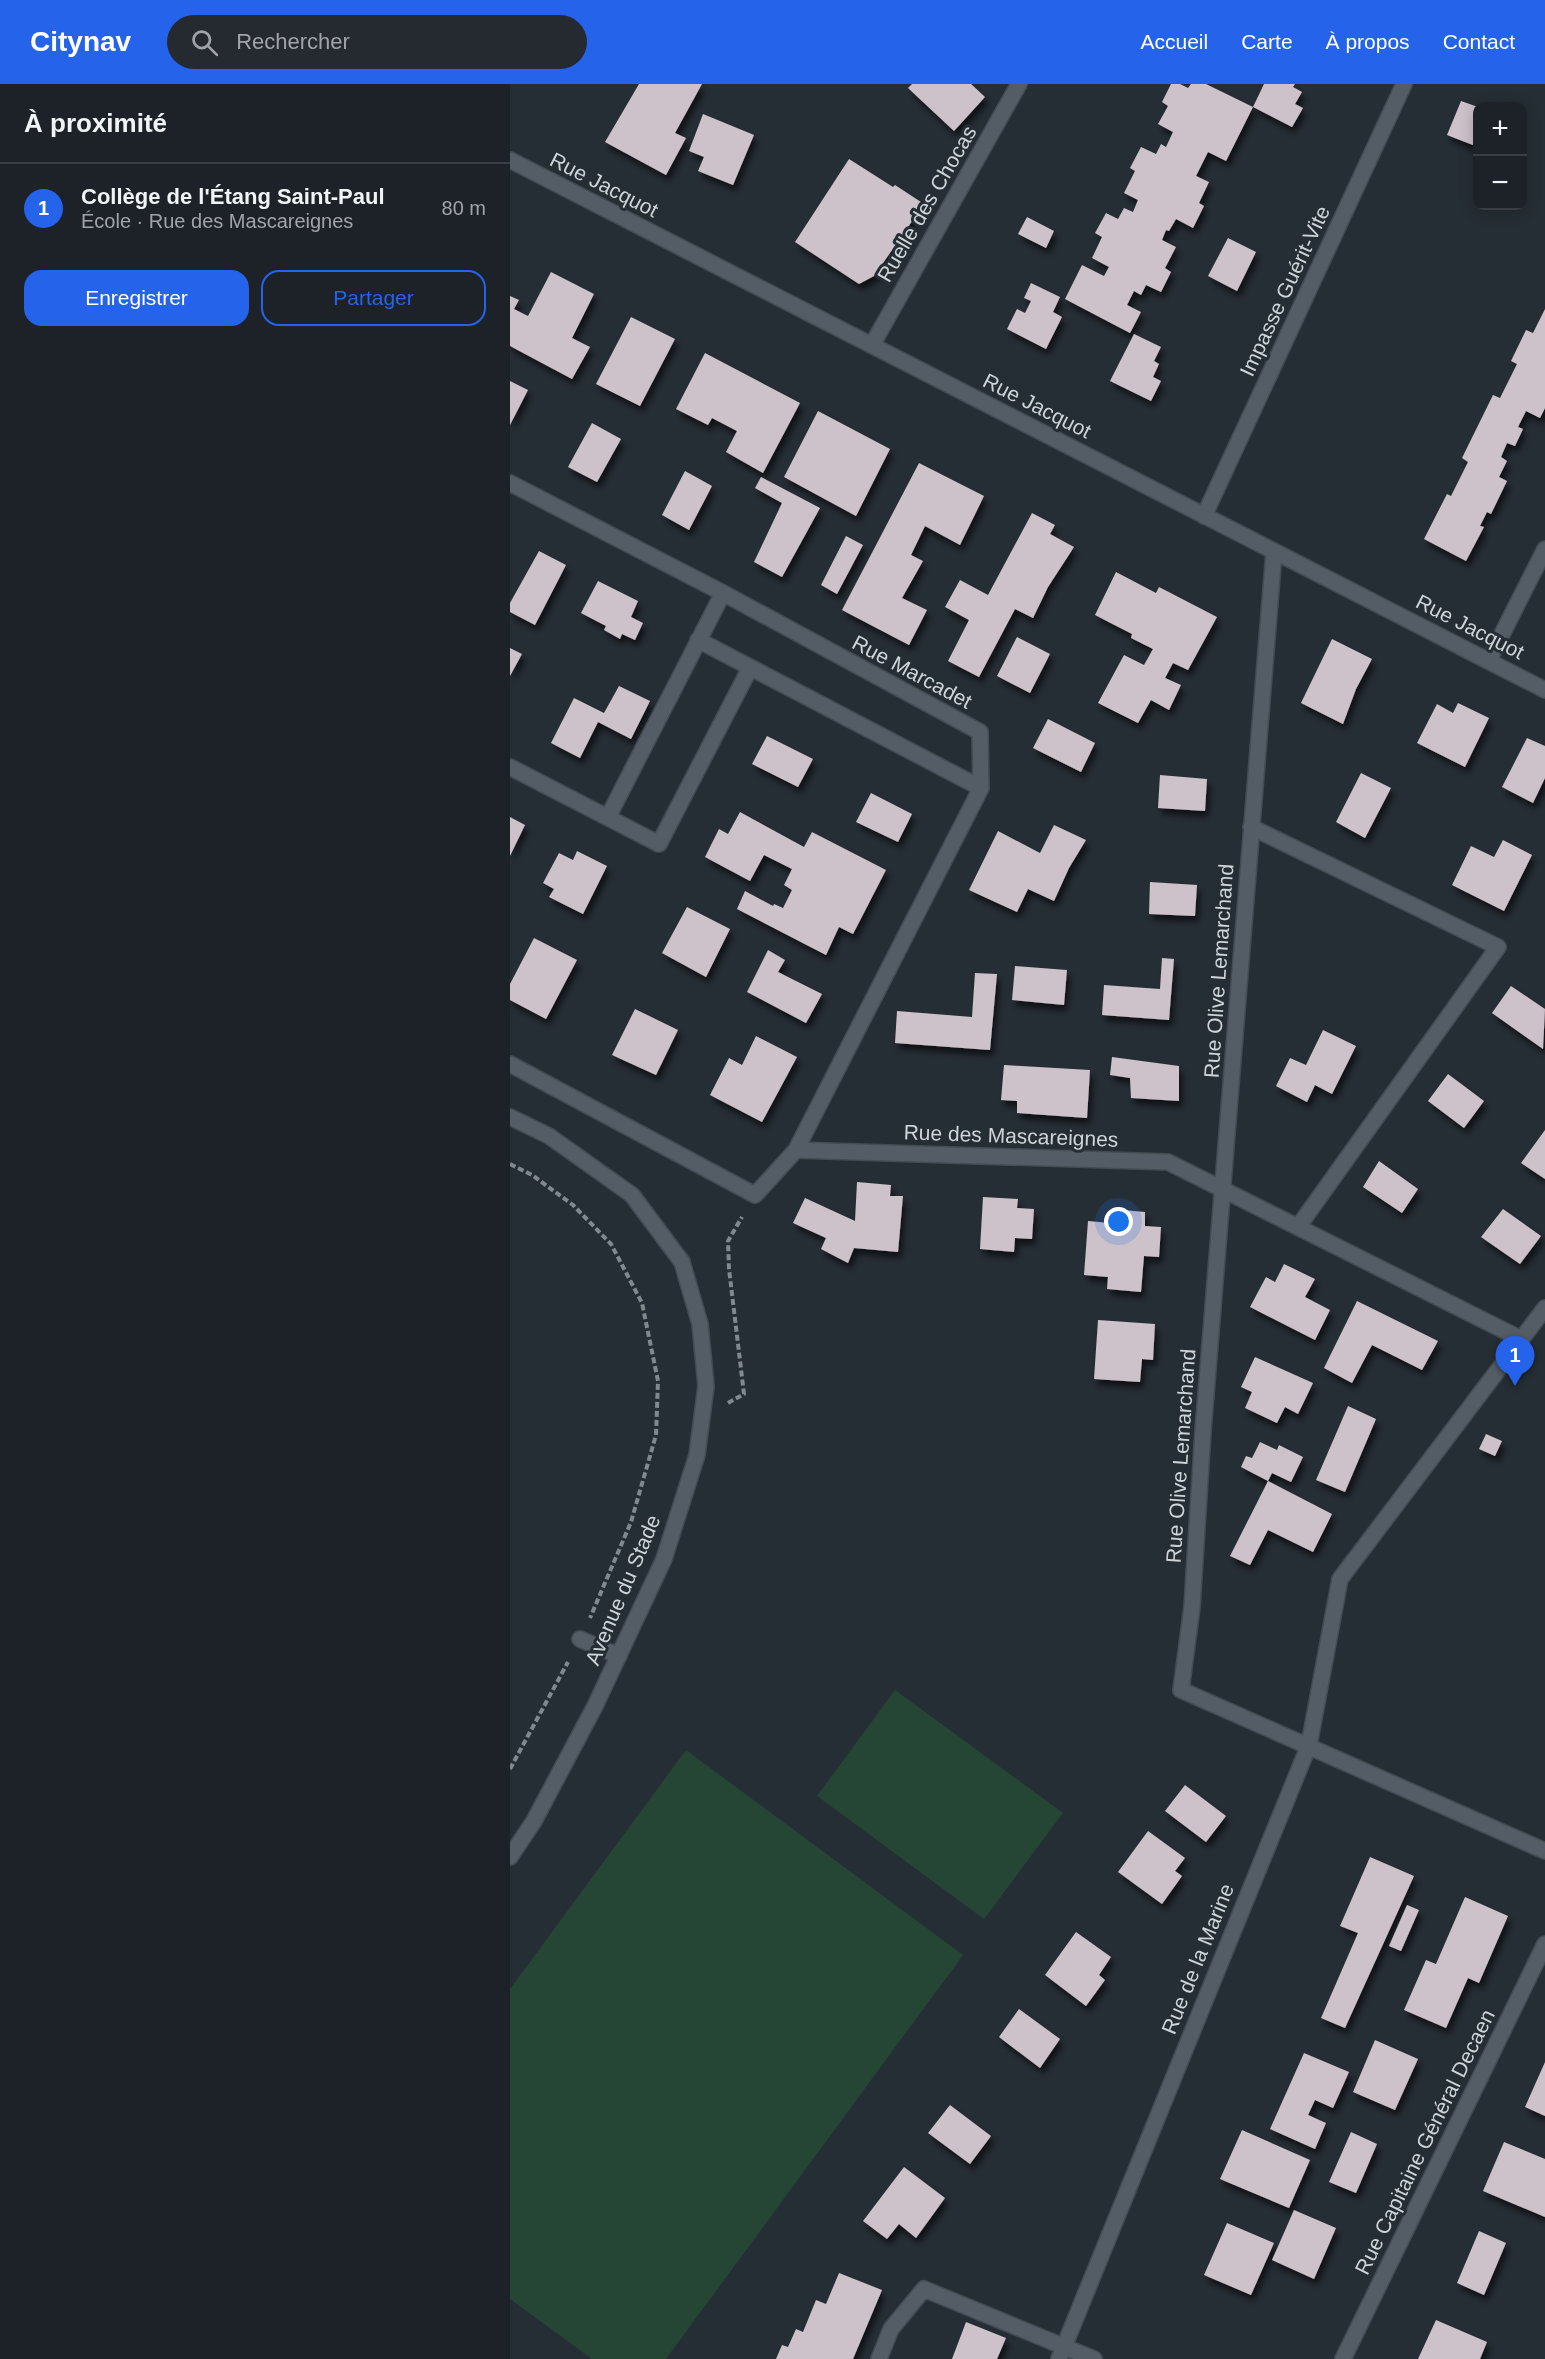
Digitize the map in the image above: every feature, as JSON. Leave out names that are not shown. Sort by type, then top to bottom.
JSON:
[{"type":"street","name":"Ruelle des Chocas","points":[[872,345],[1019,84]]},
{"type":"street","name":"Impasse Guérit-Vite","points":[[1204,516],[1404,84]]},
{"type":"street","name":"Rue Jacquot","points":[[510,160],[1545,690]]},
{"type":"street","name":"Rue Marcadet","points":[[510,483],[723,593],[980,732],[981,788],[796,1150]]},
{"type":"street","points":[[1489,660],[1545,549]]},
{"type":"street","name":"Rue Olive Lemarchand","points":[[1274,552],[1203,1431],[1192,1606],[1181,1690],[1545,1851]]},
{"type":"street","points":[[608,817],[723,593]]},
{"type":"street","points":[[698,640],[981,788]]},
{"type":"street","points":[[510,767],[659,844],[750,668]]},
{"type":"street","points":[[1251,828],[1498,947],[1298,1227]]},
{"type":"street","points":[[510,1064],[755,1195],[796,1150]]},
{"type":"street","name":"Avenue du Stade","points":[[510,1117],[549,1136],[632,1195],[682,1262],[700,1324],[706,1386],[697,1455],[664,1559],[595,1706],[534,1821],[510,1857]]},
{"type":"street","name":"Rue des Mascareignes","points":[[796,1150],[1168,1162],[1521,1339]]},
{"type":"street","points":[[1521,1339],[1545,1308]]},
{"type":"street","name":"Rue de la Marine","points":[[1061,2353],[1309,1745],[1340,1579],[1521,1339]]},
{"type":"street","points":[[580,1639],[619,1656]]},
{"type":"street","name":"Rue Capitaine Général Decaen","points":[[1343,2359],[1545,1944]]},
{"type":"street","points":[[879,2359],[891,2329],[924,2289],[1061,2353],[1094,2359]]},
{"type":"path","name":"Avenue du Stade","points":[[510,1164],[532,1175],[573,1205],[611,1244],[642,1303],[658,1381],[656,1435],[631,1522],[580,1639],[510,1769]]},
{"type":"path","points":[[701,1418],[744,1394],[729,1269],[728,1240],[755,1195]]},
{"type":"green space","points":[[895,1690],[1063,1813],[984,1919],[817,1796]]},
{"type":"green space","points":[[686,1750],[963,1955],[666,2359],[592,2359],[510,2299],[510,1989]]},
{"type":"building","points":[[639,84],[702,84],[675,133],[686,138],[666,175],[605,142]]},
{"type":"building","points":[[912,84],[971,84],[985,97],[954,131],[908,88]]},
{"type":"building","points":[[1171,84],[1180,84],[1188,88],[1191,84],[1206,84],[1253,107],[1226,161],[1208,152],[1196,176],[1209,182],[1199,203],[1204,206],[1193,228],[1176,219],[1169,231],[1166,230],[1162,240],[1176,247],[1165,268],[1171,272],[1161,292],[1146,285],[1141,295],[1134,291],[1127,305],[1141,312],[1130,333],[1065,299],[1082,265],[1104,276],[1109,267],[1092,258],[1102,237],[1095,233],[1106,213],[1118,219],[1124,208],[1133,212],[1138,200],[1124,193],[1135,171],[1130,168],[1141,147],[1156,154],[1161,144],[1166,147],[1173,132],[1158,124],[1168,106],[1162,102]]},
{"type":"building","points":[[1264,84],[1295,84],[1293,87],[1302,92],[1295,104],[1303,108],[1292,127],[1253,107]]},
{"type":"building","points":[[1461,101],[1473,105],[1473,145],[1447,135]]},
{"type":"building","points":[[703,114],[754,135],[733,185],[698,171],[704,157],[689,151]]},
{"type":"building","points":[[849,159],[924,204],[874,276],[859,284],[795,242]]},
{"type":"building","points":[[1027,217],[1054,231],[1046,248],[1018,234]]},
{"type":"building","points":[[1228,238],[1256,252],[1237,291],[1208,276]]},
{"type":"building","points":[[551,272],[594,294],[572,338],[590,347],[572,379],[510,346],[510,296],[519,300],[514,309],[528,316]]},
{"type":"building","points":[[1031,283],[1060,297],[1053,312],[1062,317],[1046,349],[1007,329],[1017,309],[1025,313],[1031,301],[1024,298]]},
{"type":"building","points":[[1545,309],[1545,408],[1540,418],[1526,411],[1518,427],[1523,429],[1515,446],[1507,443],[1501,457],[1507,461],[1499,477],[1507,481],[1491,514],[1487,512],[1480,526],[1484,527],[1466,561],[1424,539],[1447,494],[1451,496],[1468,462],[1462,458],[1493,395],[1500,398],[1517,364],[1511,361],[1526,330],[1533,333]]},
{"type":"building","points":[[631,317],[675,339],[640,406],[596,384]]},
{"type":"building","points":[[1134,334],[1161,347],[1154,361],[1159,364],[1153,377],[1161,381],[1151,401],[1110,381]]},
{"type":"building","points":[[705,353],[800,403],[763,473],[726,452],[737,431],[712,418],[708,425],[676,409]]},
{"type":"building","points":[[510,381],[528,390],[510,425]]},
{"type":"building","points":[[818,411],[890,449],[856,516],[784,477]]},
{"type":"building","points":[[592,423],[621,439],[597,482],[568,467]]},
{"type":"building","points":[[919,463],[984,496],[960,545],[925,526],[911,555],[923,561],[902,598],[927,610],[909,645],[842,610]]},
{"type":"building","points":[[685,471],[712,486],[689,530],[662,515]]},
{"type":"building","points":[[761,477],[820,508],[782,577],[754,562],[782,503],[755,488]]},
{"type":"building","points":[[1032,513],[1055,525],[1050,534],[1074,547],[1048,587],[1033,618],[1015,609],[979,677],[948,661],[969,620],[945,607],[960,580],[988,595]]},
{"type":"building","points":[[846,536],[863,545],[837,594],[821,585]]},
{"type":"building","points":[[539,551],[566,565],[535,625],[510,612],[510,603]]},
{"type":"building","points":[[1116,572],[1156,593],[1159,587],[1217,617],[1188,670],[1173,663],[1165,678],[1181,685],[1169,710],[1151,700],[1138,723],[1098,703],[1124,655],[1144,665],[1153,649],[1131,638],[1132,634],[1095,615]]},
{"type":"building","points":[[598,581],[638,601],[631,617],[643,623],[635,640],[622,634],[620,639],[604,630],[606,626],[581,613]]},
{"type":"building","points":[[1017,637],[1050,654],[1030,693],[997,676]]},
{"type":"building","points":[[1332,639],[1372,659],[1356,689],[1343,724],[1301,703]]},
{"type":"building","points":[[510,648],[522,654],[510,676]]},
{"type":"building","points":[[619,686],[650,701],[631,739],[598,722],[580,758],[551,743],[574,698],[604,713]]},
{"type":"building","points":[[1458,703],[1489,718],[1465,767],[1417,743],[1437,704],[1453,713]]},
{"type":"building","points":[[1048,719],[1095,743],[1081,772],[1033,748]]},
{"type":"building","points":[[767,736],[813,759],[798,787],[752,764]]},
{"type":"building","points":[[1527,738],[1545,746],[1545,778],[1533,803],[1502,787]]},
{"type":"building","points":[[1361,773],[1391,788],[1365,838],[1336,822]]},
{"type":"building","points":[[1160,775],[1207,779],[1205,811],[1158,808]]},
{"type":"building","points":[[871,793],[912,814],[898,842],[856,822]]},
{"type":"building","points":[[740,812],[804,847],[812,832],[886,870],[853,934],[839,927],[826,955],[737,909],[745,891],[773,906],[774,904],[783,908],[792,890],[784,885],[792,869],[764,855],[750,881],[705,857],[719,829],[728,834]]},
{"type":"building","points":[[510,817],[525,825],[510,856]]},
{"type":"building","points":[[1054,825],[1086,840],[1069,868],[1054,901],[1028,889],[1017,912],[969,890],[998,831],[1040,853]]},
{"type":"building","points":[[1503,840],[1532,855],[1504,911],[1452,885],[1471,846],[1494,857]]},
{"type":"building","points":[[577,851],[607,866],[583,914],[549,897],[554,889],[543,883],[559,853],[573,860]]},
{"type":"building","points":[[1150,882],[1197,885],[1195,916],[1149,914]]},
{"type":"building","points":[[687,907],[730,929],[706,977],[662,953]]},
{"type":"building","points":[[534,938],[577,960],[546,1019],[510,1000],[510,984]]},
{"type":"building","points":[[768,950],[785,960],[778,972],[822,994],[806,1023],[747,992]]},
{"type":"building","points":[[1162,958],[1174,959],[1169,1020],[1102,1015],[1104,985],[1160,989]]},
{"type":"building","points":[[1015,966],[1067,970],[1064,1005],[1012,1000]]},
{"type":"building","points":[[975,973],[997,974],[990,1050],[895,1043],[897,1011],[972,1017]]},
{"type":"building","points":[[1511,986],[1545,1009],[1543,1049],[1492,1013]]},
{"type":"building","points":[[635,1009],[678,1030],[656,1075],[612,1055]]},
{"type":"building","points":[[1323,1030],[1356,1046],[1332,1094],[1315,1085],[1307,1102],[1276,1086],[1290,1058],[1306,1065]]},
{"type":"building","points":[[756,1036],[797,1057],[762,1122],[710,1095],[729,1058],[742,1065]]},
{"type":"building","points":[[1112,1057],[1179,1066],[1179,1101],[1131,1098],[1130,1078],[1110,1075]]},
{"type":"building","points":[[1004,1065],[1090,1070],[1087,1118],[1017,1113],[1017,1101],[1001,1100]]},
{"type":"building","points":[[1448,1074],[1484,1101],[1464,1128],[1428,1101]]},
{"type":"building","points":[[1545,1130],[1545,1179],[1521,1163]]},
{"type":"building","points":[[1379,1161],[1418,1189],[1402,1213],[1363,1187]]},
{"type":"building","points":[[857,1182],[891,1185],[890,1196],[903,1196],[898,1252],[854,1248],[848,1263],[821,1249],[826,1238],[793,1223],[805,1198],[855,1221]]},
{"type":"building","points":[[983,1197],[1018,1199],[1017,1208],[1034,1209],[1032,1239],[1015,1238],[1014,1252],[980,1249]]},
{"type":"building","points":[[1112,1209],[1145,1212],[1145,1226],[1161,1227],[1159,1257],[1144,1256],[1141,1292],[1107,1289],[1108,1277],[1084,1275],[1088,1221],[1110,1223]]},
{"type":"building","points":[[1503,1209],[1541,1236],[1520,1264],[1481,1237]]},
{"type":"building","points":[[1284,1264],[1315,1279],[1305,1297],[1330,1310],[1315,1340],[1250,1307],[1266,1277],[1275,1282]]},
{"type":"building","points":[[1357,1301],[1438,1341],[1422,1370],[1372,1345],[1352,1383],[1324,1368]]},
{"type":"building","points":[[1098,1320],[1155,1324],[1153,1360],[1142,1359],[1140,1382],[1094,1379]]},
{"type":"building","points":[[1255,1357],[1313,1383],[1298,1414],[1285,1407],[1277,1423],[1245,1408],[1252,1392],[1241,1387]]},
{"type":"building","points":[[1348,1406],[1376,1419],[1345,1492],[1316,1480]]},
{"type":"building","points":[[1486,1434],[1502,1441],[1495,1456],[1479,1449]]},
{"type":"building","points":[[1260,1442],[1277,1450],[1279,1445],[1303,1457],[1291,1482],[1272,1473],[1268,1481],[1241,1467],[1246,1456],[1252,1458]]},
{"type":"building","points":[[1268,1481],[1332,1514],[1313,1552],[1268,1530],[1250,1565],[1230,1556]]},
{"type":"building","points":[[1185,1785],[1226,1816],[1206,1842],[1165,1811]]},
{"type":"building","points":[[1148,1831],[1185,1858],[1175,1871],[1182,1876],[1162,1904],[1118,1872]]},
{"type":"building","points":[[1370,1857],[1414,1876],[1345,2028],[1321,2018],[1358,1933],[1340,1926]]},
{"type":"building","points":[[1465,1897],[1508,1916],[1479,1983],[1468,1978],[1446,2028],[1404,2010],[1426,1960],[1436,1964]]},
{"type":"building","points":[[1407,1905],[1419,1910],[1401,1951],[1389,1946]]},
{"type":"building","points":[[1076,1932],[1111,1957],[1099,1975],[1105,1980],[1086,2006],[1045,1975]]},
{"type":"building","points":[[1019,2009],[1060,2039],[1040,2068],[999,2037]]},
{"type":"building","points":[[1375,2040],[1418,2059],[1395,2110],[1353,2092]]},
{"type":"building","points":[[1304,2053],[1349,2072],[1333,2108],[1315,2100],[1308,2115],[1326,2123],[1315,2149],[1270,2129]]},
{"type":"building","points":[[1545,2062],[1545,2116],[1525,2107]]},
{"type":"building","points":[[950,2105],[991,2136],[970,2164],[928,2133]]},
{"type":"building","points":[[1242,2130],[1310,2160],[1289,2208],[1220,2179]]},
{"type":"building","points":[[1351,2132],[1377,2144],[1356,2193],[1329,2182]]},
{"type":"building","points":[[1504,2142],[1545,2159],[1545,2217],[1483,2191]]},
{"type":"building","points":[[904,2167],[945,2198],[916,2238],[899,2224],[887,2239],[863,2221]]},
{"type":"building","points":[[1294,2210],[1336,2228],[1314,2279],[1272,2260]]},
{"type":"building","points":[[1227,2223],[1274,2243],[1251,2295],[1204,2275]]},
{"type":"building","points":[[1479,2231],[1506,2243],[1484,2295],[1457,2283]]},
{"type":"building","points":[[839,2273],[882,2290],[853,2359],[776,2359],[782,2345],[788,2347],[796,2329],[803,2332],[816,2300],[826,2304]]},
{"type":"building","points":[[1436,2320],[1487,2342],[1480,2359],[1418,2359]]},
{"type":"building","points":[[966,2322],[1006,2338],[997,2359],[952,2359]]},
{"type":"place","name":"Collège de l'Étang Saint-Paul","points":[[1515,1386]]}]
